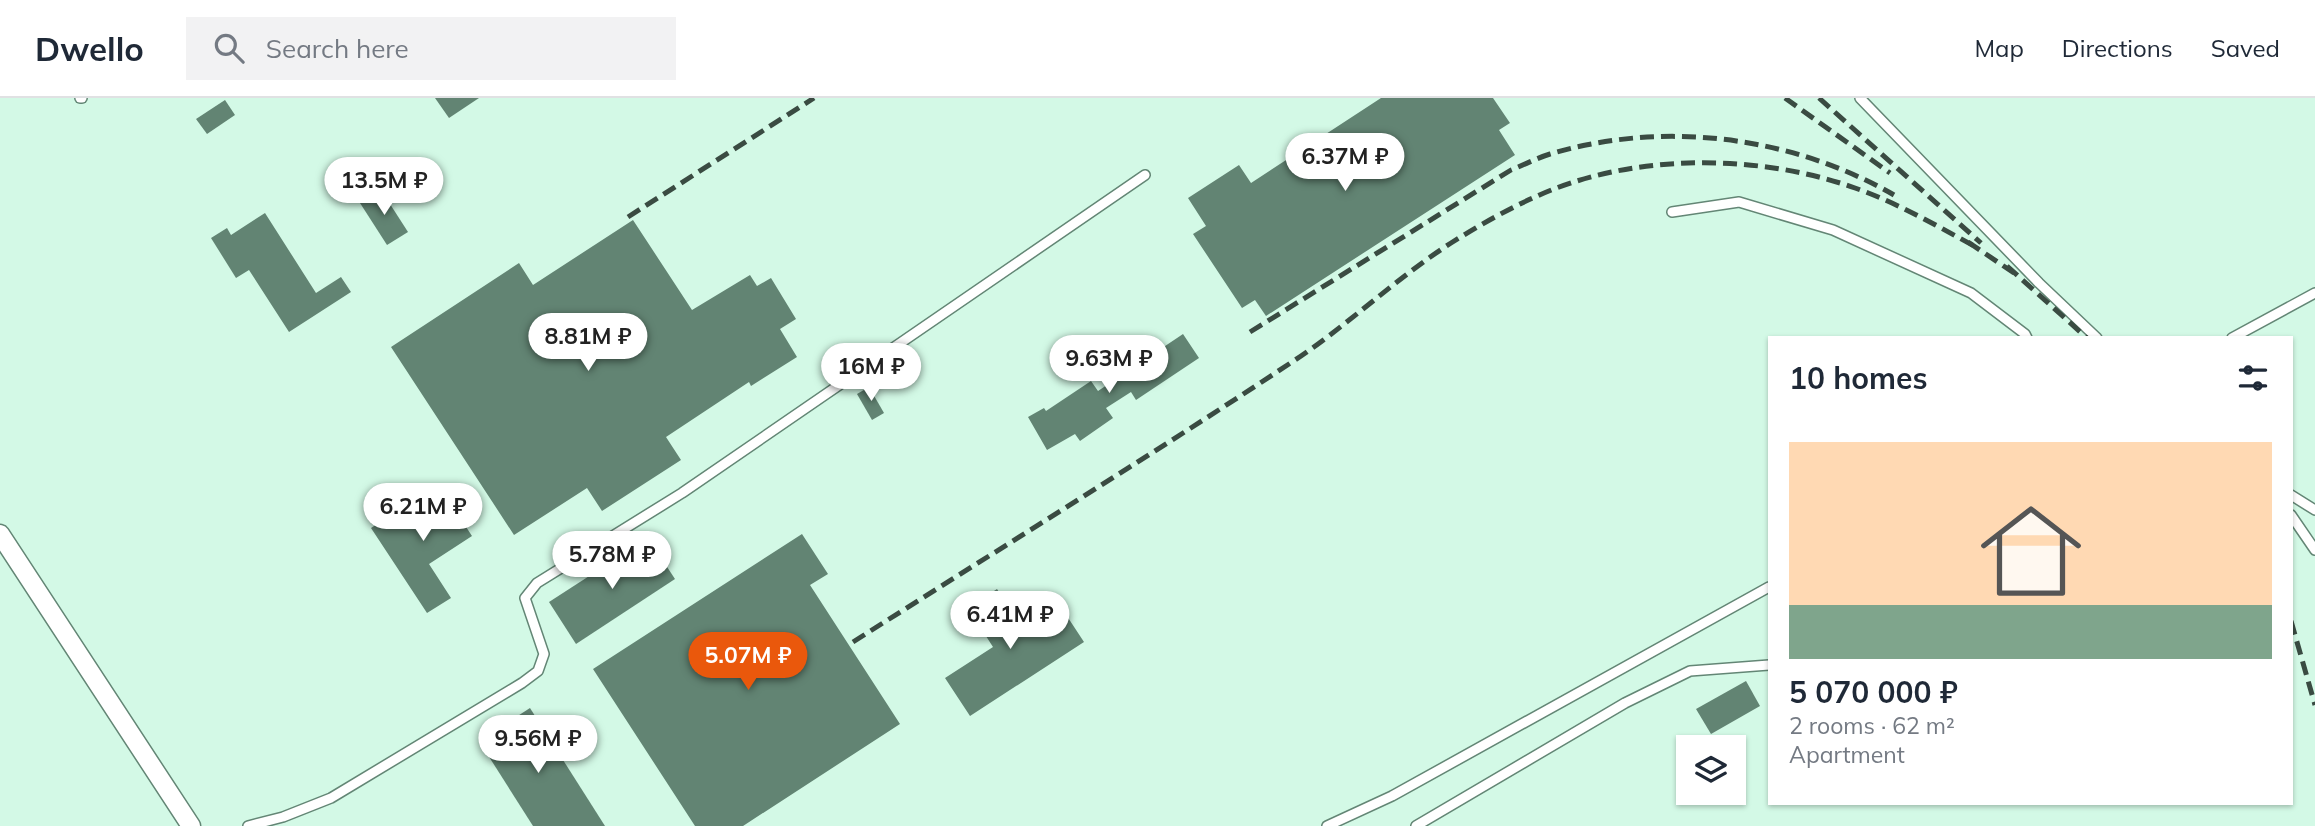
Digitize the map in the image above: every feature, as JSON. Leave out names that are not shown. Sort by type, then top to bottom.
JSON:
[{"type":"street","points":[[0,534],[191,826]]},
{"type":"lane","points":[[1860,98],[2039,283],[2095,336]]},
{"type":"lane","points":[[248,826],[281,822],[331,799],[522,683],[538,671],[544,654],[525,598],[537,583],[682,493],[1146,175]]},
{"type":"lane","points":[[1672,212],[1739,202],[1833,230],[1970,293],[2026,336]]},
{"type":"lane","points":[[2236,336],[2315,293]]},
{"type":"lane","points":[[2293,496],[2315,510]]},
{"type":"lane","points":[[2293,518],[2315,550]]},
{"type":"lane","points":[[1327,826],[1392,796],[1768,588]]},
{"type":"lane","points":[[1416,826],[1625,702],[1690,671],[1768,665]]},
{"type":"building","points":[[435,98],[479,98],[449,118]]},
{"type":"building","points":[[1381,98],[1493,98],[1510,123],[1499,130],[1515,155],[1266,316],[1255,300],[1242,308],[1193,234],[1206,226],[1188,198],[1239,165],[1251,183]]},
{"type":"building","points":[[225,100],[235,115],[207,134],[196,119]]},
{"type":"building","points":[[381,190],[408,232],[387,245],[360,203]]},
{"type":"building","points":[[265,213],[316,293],[341,277],[351,292],[289,332],[249,270],[236,278],[211,238],[227,228],[231,235]]},
{"type":"building","points":[[633,220],[692,310],[750,275],[757,286],[771,278],[796,319],[780,329],[797,357],[751,386],[749,382],[666,437],[681,460],[602,511],[587,488],[514,535],[391,347],[519,263],[533,285]]},
{"type":"building","points":[[1183,334],[1199,358],[1136,400],[1131,392],[1106,408],[1113,418],[1080,441],[1075,434],[1047,450],[1028,417],[1044,408],[1046,411],[1091,381],[1098,391]]},
{"type":"building","points":[[869,387],[884,413],[872,420],[857,394]]},
{"type":"building","points":[[438,484],[472,536],[429,564],[451,598],[427,613],[371,528]]},
{"type":"building","points":[[802,534],[828,574],[810,585],[900,724],[743,826],[695,826],[593,669]]},
{"type":"building","points":[[648,538],[675,579],[576,644],[549,602]]},
{"type":"building","points":[[997,589],[1022,628],[1059,604],[1084,642],[970,716],[945,678],[993,647],[968,608]]},
{"type":"building","points":[[1746,681],[1760,706],[1711,734],[1696,709]]},
{"type":"building","points":[[530,708],[605,826],[533,826],[479,741]]},
{"type":"railway","points":[[628,217],[814,98]]},
{"type":"railway","points":[[1785,98],[1890,173]]},
{"type":"railway","points":[[1819,98],[1981,243]]},
{"type":"railway","points":[[1250,332],[1511,170],[1550,154],[1593,144],[1682,136],[1770,147],[1813,159],[1894,195]]},
{"type":"railway","points":[[853,642],[1292,362],[1451,243],[1513,207],[1572,183],[1611,172],[1652,166],[1694,163],[1777,168],[1871,194],[1976,247]]},
{"type":"railway","points":[[1968,242],[2014,273]]},
{"type":"railway","points":[[2007,266],[2085,336]]},
{"type":"railway","points":[[2293,628],[2315,705]]}]
